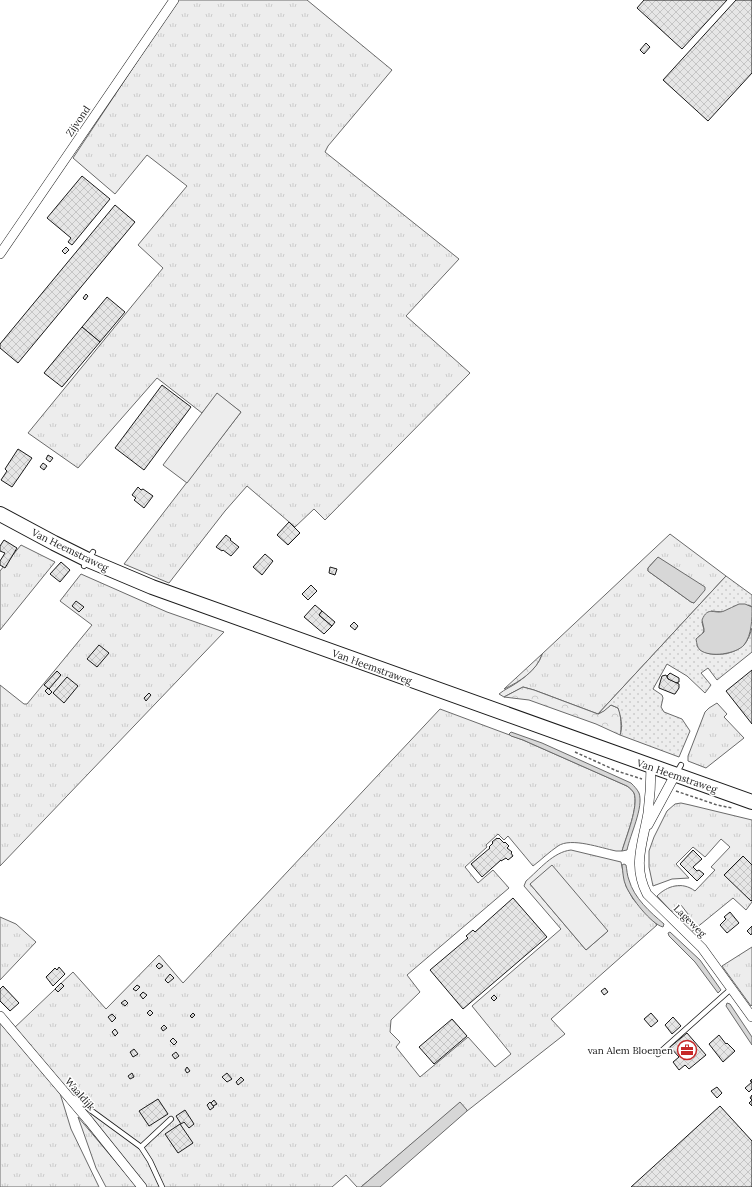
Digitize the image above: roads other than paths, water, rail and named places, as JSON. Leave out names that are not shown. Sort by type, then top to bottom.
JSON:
[{"type":"main road","name":"Van Heemstraweg","points":[[0,514],[54,543],[152,587],[651,766],[678,770],[752,802]]},
{"type":"street","name":"Zijvond","points":[[0,254],[174,0]]},
{"type":"street","name":"Lageweg","points":[[651,766],[648,812],[639,856],[639,871],[643,886],[647,894],[702,948],[752,1017]]},
{"type":"street","name":"Lageweg","points":[[643,833],[678,770]]},
{"type":"street","name":"Waaldijk","points":[[0,1016],[89,1121],[142,1187]]},
{"type":"lane","points":[[658,1054],[732,988]]},
{"type":"lane","points":[[61,1089],[141,1148],[150,1161],[162,1187]]},
{"type":"lane","points":[[141,1148],[171,1119]]},
{"type":"place","name":"van Alem Bloemen","points":[[687,1050]]}]
